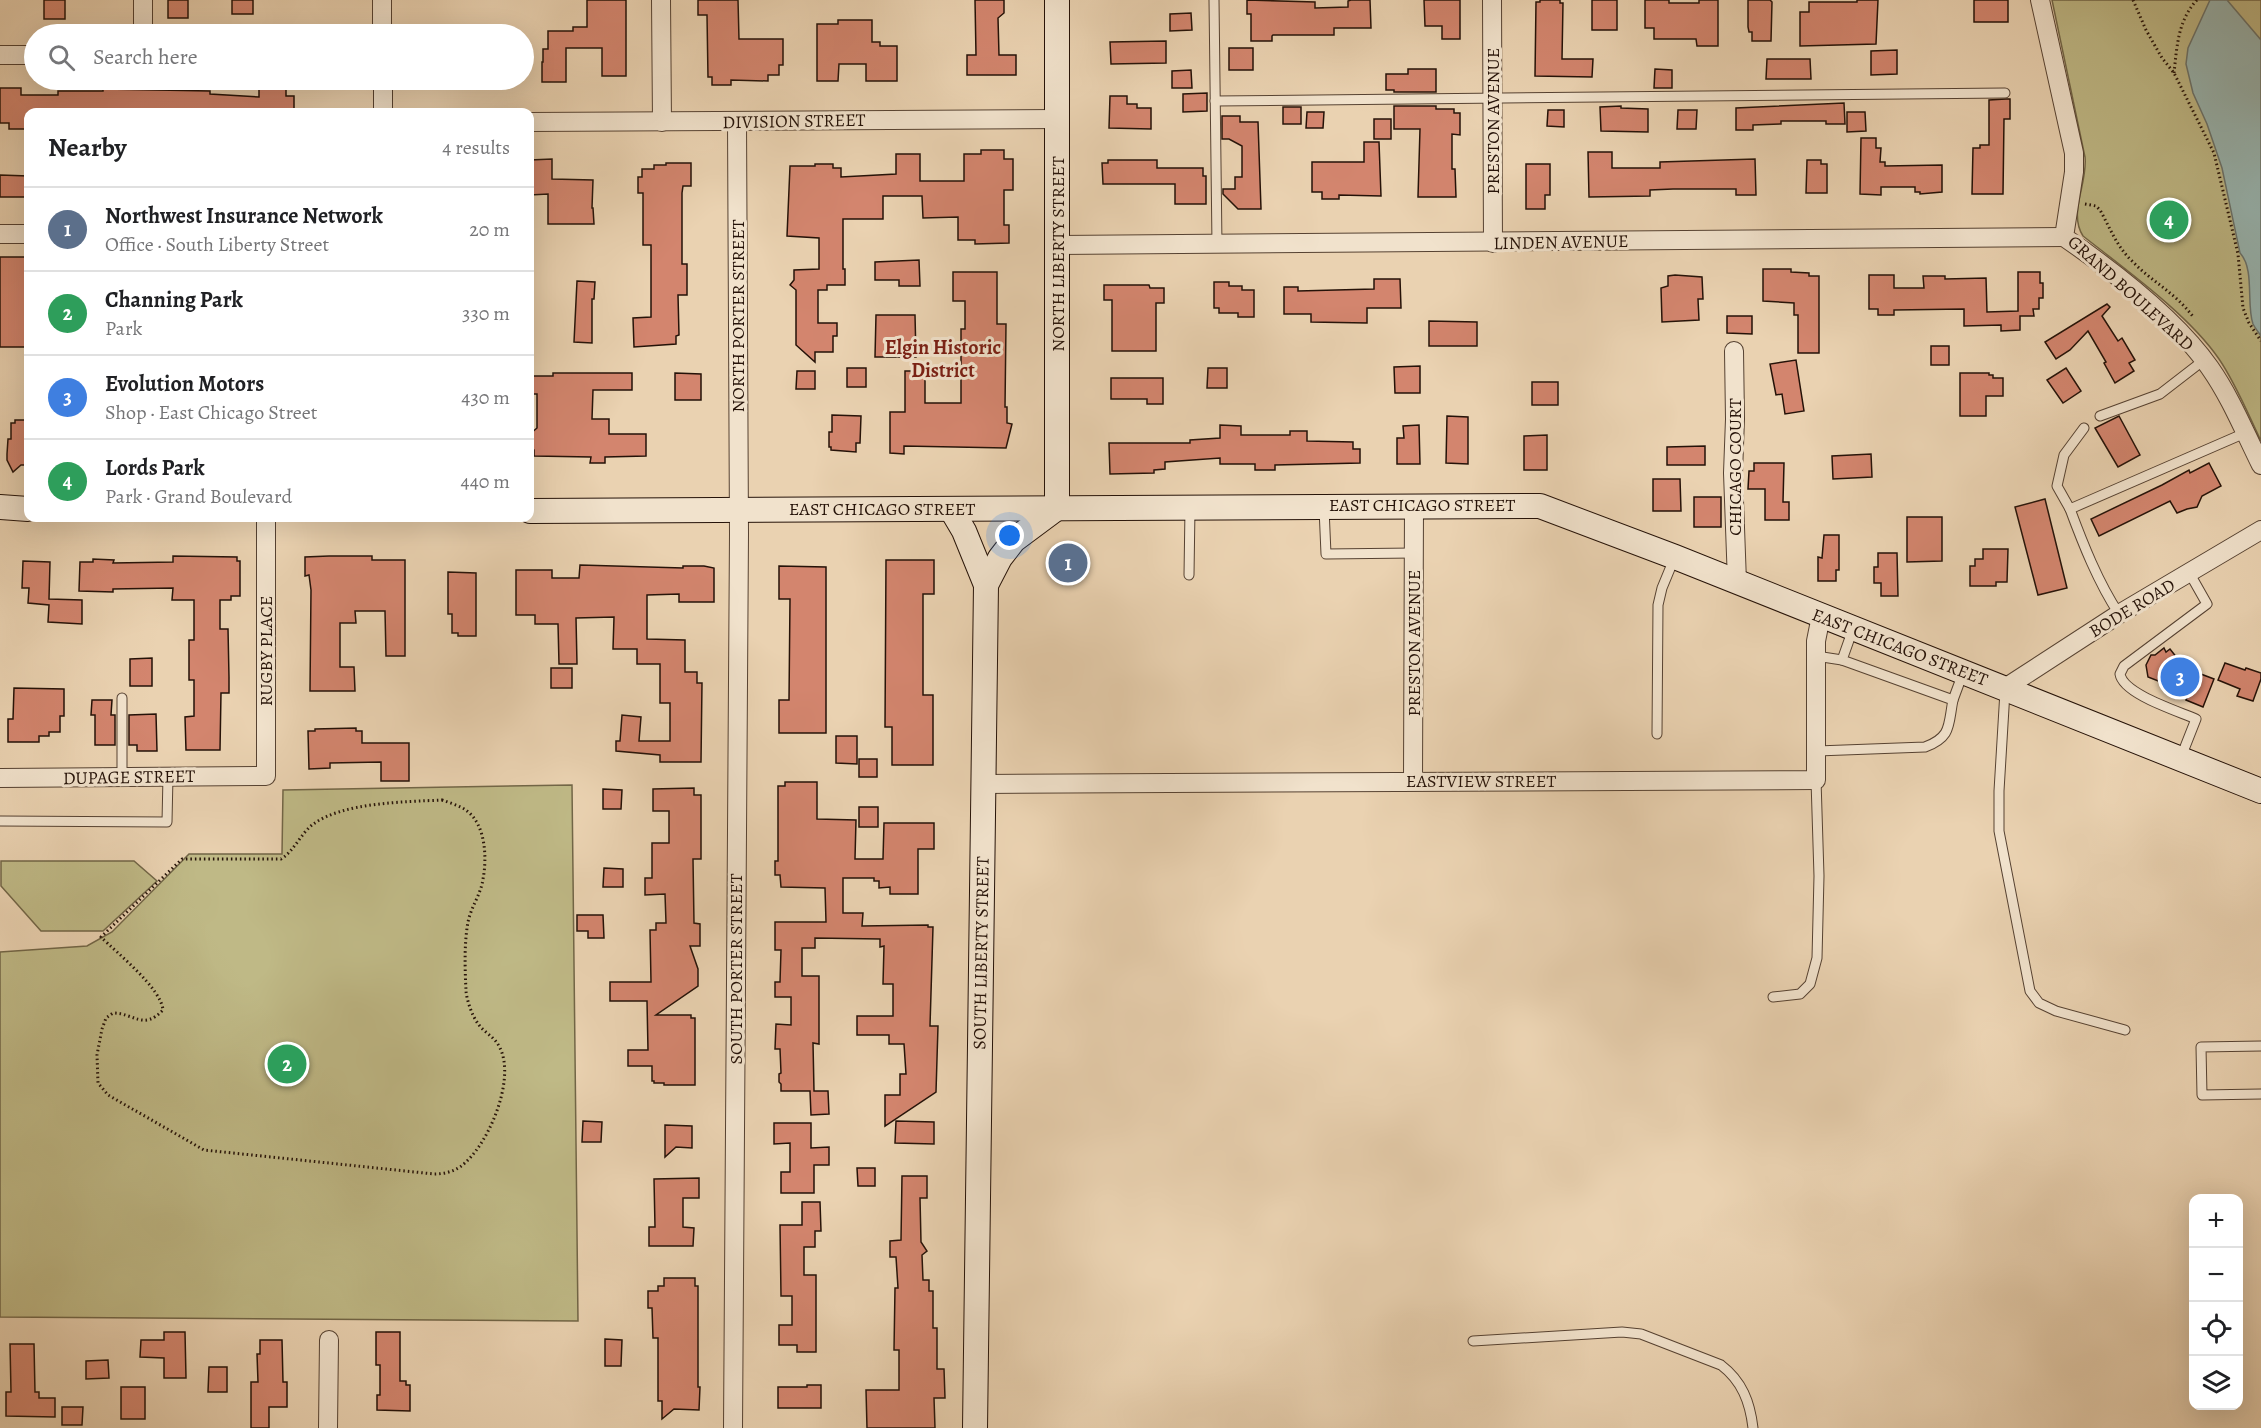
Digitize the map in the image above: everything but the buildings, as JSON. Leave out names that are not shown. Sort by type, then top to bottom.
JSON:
[{"type":"main road","name":"NORTH LIBERTY STREET","points":[[1057,0],[1059,245],[1057,508]]},
{"type":"main road","name":"EAST CHICAGO STREET","points":[[534,511],[1540,506],[1675,557],[2261,791]]},
{"type":"main road","points":[[0,507],[24,509]]},
{"type":"main road","name":"SOUTH LIBERTY STREET","points":[[975,1428],[986,585],[1000,558],[1014,540],[1057,508]]},
{"type":"main road","points":[[951,509],[964,531],[986,585]]},
{"type":"street","points":[[143,0],[143,24]]},
{"type":"street","points":[[382,0],[382,24]]},
{"type":"street","points":[[661,0],[662,122]]},
{"type":"street","name":"PRESTON AVENUE","points":[[1492,0],[1493,243]]},
{"type":"street","name":"GRAND BOULEVARD","points":[[2040,0],[2074,153],[2074,172],[2064,237],[2136,293],[2173,326],[2204,360],[2222,387],[2261,465]]},
{"type":"street","points":[[0,55],[24,55]]},
{"type":"street","points":[[383,90],[383,108]]},
{"type":"street","name":"DIVISION STREET","points":[[534,122],[1058,118]]},
{"type":"street","name":"NORTH PORTER STREET","points":[[736,121],[739,510]]},
{"type":"street","points":[[0,234],[24,234]]},
{"type":"street","name":"LINDEN AVENUE","points":[[1059,245],[2064,237]]},
{"type":"street","name":"CHICAGO COURT","points":[[1734,351],[1733,480],[1737,582]]},
{"type":"street","name":"PRESTON AVENUE","points":[[1413,781],[1414,505]]},
{"type":"street","name":"SOUTH PORTER STREET","points":[[733,1428],[739,510]]},
{"type":"street","name":"RUGBY PLACE","points":[[258,776],[266,776],[266,522]]},
{"type":"street","name":"BODE ROAD","points":[[2006,688],[2119,614],[2261,530]]},
{"type":"street","points":[[1816,780],[1816,656],[1821,616]]},
{"type":"street","name":"DUPAGE STREET","points":[[0,778],[258,776]]},
{"type":"street","name":"EASTVIEW STREET","points":[[982,784],[1816,780]]},
{"type":"street","points":[[328,1428],[329,1340]]},
{"type":"lane","points":[[1214,0],[1217,245]]},
{"type":"lane","points":[[1215,101],[2005,93]]},
{"type":"lane","points":[[2100,416],[2160,394],[2204,360]]},
{"type":"lane","points":[[2084,428],[2064,455],[2057,486],[2070,509],[2085,548],[2119,614]]},
{"type":"lane","points":[[2070,509],[2245,433]]},
{"type":"lane","points":[[1324,506],[1326,554],[1414,554]]},
{"type":"lane","points":[[1189,575],[1190,507]]},
{"type":"lane","points":[[1657,734],[1658,605],[1662,588],[1675,557]]},
{"type":"lane","points":[[2180,758],[2196,719],[2135,692],[2124,684],[2120,674],[2124,666],[2206,604],[2190,574]]},
{"type":"lane","points":[[1842,660],[1853,629]]},
{"type":"lane","points":[[1816,656],[1842,660],[1953,700]]},
{"type":"lane","points":[[1817,751],[1925,747],[1939,742],[1947,732],[1953,700],[1963,673]]},
{"type":"lane","points":[[2006,688],[1999,831],[2030,991],[2039,1003],[2056,1011],[2125,1030]]},
{"type":"lane","points":[[122,698],[122,777]]},
{"type":"lane","points":[[0,821],[167,822],[168,776]]},
{"type":"lane","points":[[1773,997],[1800,994],[1810,984],[1817,958],[1819,876],[1816,780]]},
{"type":"lane","points":[[2261,1046],[2201,1047],[2202,1095],[2261,1094]]},
{"type":"lane","points":[[1473,1341],[1622,1332],[1641,1334],[1721,1365],[1731,1372],[1740,1382],[1753,1428]]},
{"type":"path","points":[[2133,0],[2152,42],[2174,73],[2217,159],[2238,254],[2243,308],[2261,341]]},
{"type":"path","points":[[2174,73],[2181,25],[2197,0]]},
{"type":"path","points":[[442,800],[468,811],[479,827],[485,849],[485,864],[483,881],[468,923],[466,994],[472,1014],[479,1026],[492,1036],[501,1048],[504,1076],[501,1097],[490,1127],[473,1155],[459,1168],[445,1174],[434,1174],[204,1150],[108,1095],[98,1083],[97,1055],[106,1018],[113,1013],[119,1013],[144,1021],[156,1017],[163,1010],[162,1003],[152,989],[101,937],[182,859],[264,860],[281,859],[289,854],[311,826],[346,809],[442,800]]},
{"type":"shaded area","points":[[2052,0],[2261,0],[2261,441],[2231,379],[2206,342],[2156,294],[2083,236],[2077,218],[2085,157]]},
{"type":"shaded area","points":[[572,785],[578,1321],[0,1317],[0,952],[87,946],[112,932],[189,854],[282,854],[283,790]]},
{"type":"shaded area","points":[[1,861],[134,861],[157,881],[103,931],[41,931],[1,886]]},
{"type":"water","points":[[2210,0],[2227,0],[2261,40],[2261,336],[2251,316],[2249,277],[2245,260],[2240,253],[2222,168],[2207,124],[2193,93],[2186,64],[2188,48]]},
{"type":"place","name":"Lords Park","points":[[2169,220]]},
{"type":"place","name":"Northwest Insurance Network","points":[[1068,563]]},
{"type":"place","name":"Evolution Motors","points":[[2180,677]]},
{"type":"place","name":"Channing Park","points":[[287,1064]]},
{"type":"district","name":"Elgin Historic District","points":[[943,358]]}]
